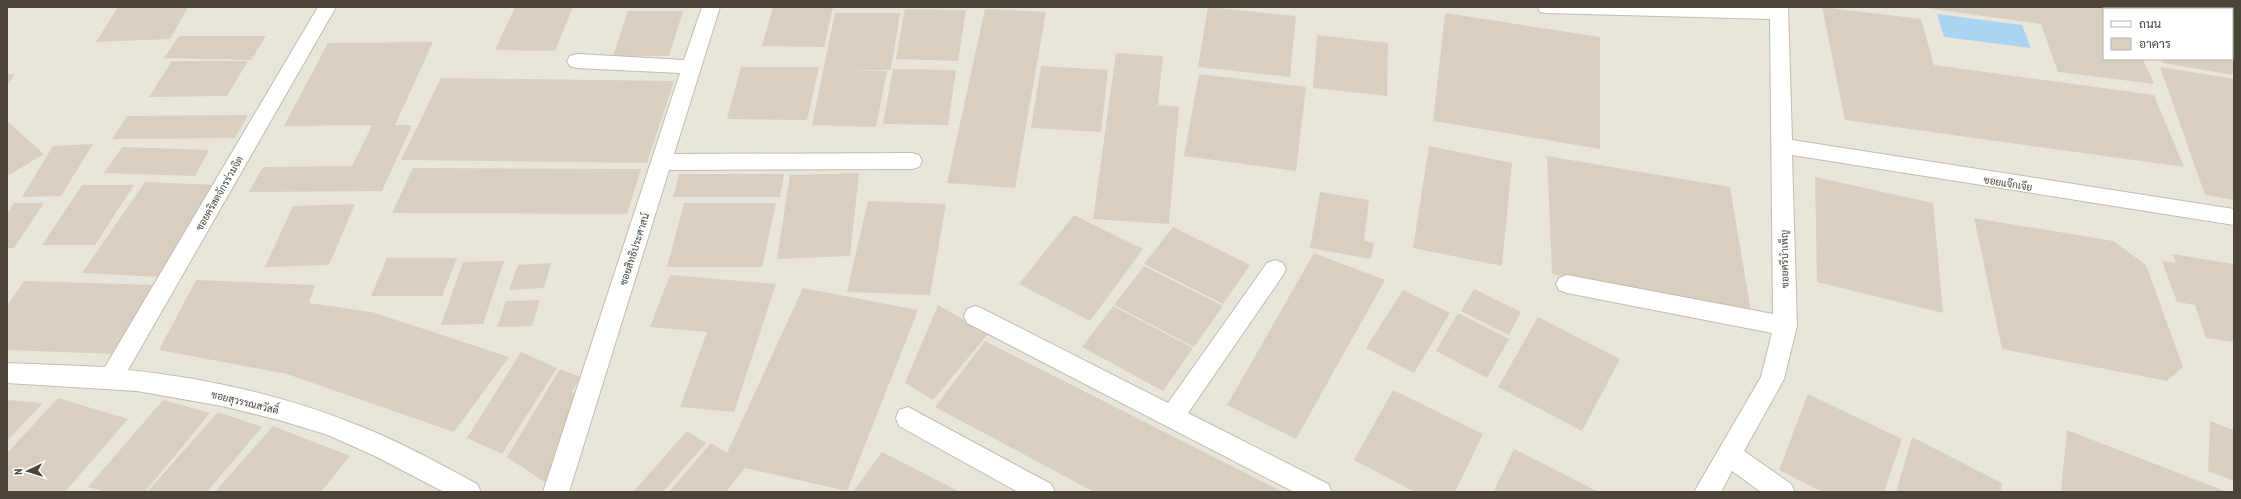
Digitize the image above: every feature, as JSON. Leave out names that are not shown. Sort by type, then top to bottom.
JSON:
[{"type":"street","name":"ซอยคริสตจักรร่วมจิต","points":[[110,378],[327,7]]},
{"type":"street","name":"ซอยสิทธิประศาสน์","points":[[556,492],[711,7]]},
{"type":"street","points":[[1548,7],[1779,10]]},
{"type":"street","name":"ซอยศรีบำเพ็ญ","points":[[1707,492],[1772,380],[1784,326],[1779,10]]},
{"type":"street","points":[[577,61],[692,67]]},
{"type":"street","name":"ซอยแจ๊กเจีย","points":[[1782,146],[2234,217]]},
{"type":"street","points":[[662,162],[912,162]]},
{"type":"street","points":[[1172,416],[1275,270]]},
{"type":"street","points":[[1567,284],[1784,326]]},
{"type":"street","points":[[975,316],[1319,492]]},
{"type":"street","name":"ซอยสุวรรณสวัสดิ์","points":[[7,373],[110,378],[191,389],[270,408],[332,426],[401,456],[468,492]]},
{"type":"street","points":[[908,418],[1042,492]]},
{"type":"street","points":[[1729,455],[1782,492]]},
{"type":"shaded area","points":[[7,7],[2234,7],[2234,492],[7,492]]},
{"type":"water","points":[[1937,14],[2022,25],[2031,48],[1944,37]]},
{"type":"building","points":[[118,7],[188,7],[170,39],[96,42]]},
{"type":"building","points":[[515,7],[573,7],[555,51],[495,50]]},
{"type":"building","points":[[773,7],[833,7],[824,47],[762,46]]},
{"type":"building","points":[[1208,7],[1296,16],[1290,77],[1198,67]]},
{"type":"building","points":[[1822,7],[1921,19],[1934,65],[2154,95],[2184,167],[1845,120]]},
{"type":"building","points":[[1918,7],[2121,7],[2103,8],[2103,60],[2143,60],[2154,84],[2058,72],[2041,24]]},
{"type":"building","points":[[2234,7],[2234,75],[2163,63],[2162,60],[2233,60],[2233,8],[2144,8]]},
{"type":"building","points":[[905,9],[966,10],[958,61],[896,59]]},
{"type":"building","points":[[985,9],[1046,12],[1015,188],[947,183]]},
{"type":"building","points":[[628,11],[683,11],[669,56],[613,56]]},
{"type":"building","points":[[835,13],[900,13],[891,70],[846,70],[887,71],[876,127],[812,125]]},
{"type":"building","points":[[1445,13],[1600,37],[1600,149],[1433,121]]},
{"type":"building","points":[[1317,35],[1388,43],[1387,96],[1313,88]]},
{"type":"building","points":[[179,36],[266,36],[251,60],[164,58]]},
{"type":"building","points":[[433,42],[395,125],[412,125],[382,191],[249,192],[263,167],[352,166],[372,125],[284,126],[328,43]]},
{"type":"building","points":[[1116,53],[1163,56],[1158,105],[1179,107],[1169,224],[1093,219]]},
{"type":"building","points":[[172,61],[248,61],[227,96],[149,97]]},
{"type":"building","points":[[1041,66],[1108,70],[1101,132],[1031,128]]},
{"type":"building","points":[[741,67],[819,67],[807,120],[727,119]]},
{"type":"building","points":[[2160,67],[2234,79],[2234,200],[2205,195]]},
{"type":"building","points":[[893,69],[956,70],[948,125],[883,124]]},
{"type":"building","points":[[7,74],[15,74],[7,86]]},
{"type":"building","points":[[1199,74],[1306,87],[1296,171],[1184,156]]},
{"type":"building","points":[[441,78],[674,81],[647,163],[401,160]]},
{"type":"building","points":[[248,115],[235,138],[112,139],[127,116]]},
{"type":"building","points":[[7,121],[44,154],[7,176]]},
{"type":"building","points":[[93,144],[61,196],[22,197],[53,146]]},
{"type":"building","points":[[1429,146],[1512,163],[1502,266],[1413,248]]},
{"type":"building","points":[[122,147],[209,150],[195,176],[104,173]]},
{"type":"building","points":[[1547,156],[1730,187],[1751,311],[1552,274]]},
{"type":"building","points":[[413,168],[641,169],[627,214],[392,213]]},
{"type":"building","points":[[859,173],[850,256],[777,259],[790,175]]},
{"type":"building","points":[[679,174],[784,174],[780,197],[673,197]]},
{"type":"building","points":[[1815,177],[1933,203],[1943,313],[1817,282]]},
{"type":"building","points":[[145,182],[219,185],[161,277],[82,273]]},
{"type":"building","points":[[82,185],[134,185],[95,245],[42,245]]},
{"type":"building","points":[[1320,192],[1369,200],[1364,241],[1374,243],[1371,259],[1310,248]]},
{"type":"building","points":[[868,201],[946,204],[930,295],[847,292]]},
{"type":"building","points":[[14,203],[44,203],[14,248],[7,248],[7,214]]},
{"type":"building","points":[[684,203],[776,203],[762,267],[667,267]]},
{"type":"building","points":[[355,204],[329,265],[265,267],[293,206]]},
{"type":"building","points":[[1074,215],[1143,249],[1090,321],[1019,284]]},
{"type":"building","points":[[1974,218],[2113,241],[2146,265],[2183,367],[2167,381],[2002,349]]},
{"type":"building","points":[[1173,227],[1250,265],[1223,304],[1144,264]]},
{"type":"building","points":[[1314,253],[1385,280],[1296,439],[1227,405]]},
{"type":"building","points":[[2172,254],[2234,264],[2234,342],[2206,338],[2195,305],[2177,302],[2162,261],[2176,263]]},
{"type":"building","points":[[387,258],[457,258],[442,296],[371,296]]},
{"type":"building","points":[[504,261],[483,324],[441,325],[463,262]]},
{"type":"building","points":[[551,263],[544,288],[509,290],[518,265]]},
{"type":"building","points":[[1144,266],[1223,306],[1194,347],[1114,305]]},
{"type":"building","points":[[670,275],[776,284],[734,412],[680,407],[707,332],[650,327]]},
{"type":"building","points":[[196,280],[315,285],[309,303],[372,312],[509,357],[454,432],[287,374],[159,350]]},
{"type":"building","points":[[24,281],[157,285],[116,354],[7,350],[7,306]]},
{"type":"building","points":[[803,288],[918,310],[847,491],[745,468],[726,492],[669,492],[711,443],[727,453]]},
{"type":"building","points":[[1474,289],[1521,312],[1509,335],[1461,311]]},
{"type":"building","points":[[1403,290],[1450,313],[1414,373],[1366,348]]},
{"type":"building","points":[[540,300],[532,326],[497,327],[506,301]]},
{"type":"building","points":[[938,305],[988,334],[933,400],[905,383]]},
{"type":"building","points":[[1113,306],[1193,348],[1163,391],[1082,347]]},
{"type":"building","points":[[1458,313],[1509,339],[1487,378],[1436,351]]},
{"type":"building","points":[[1538,317],[1620,359],[1582,431],[1498,387]]},
{"type":"building","points":[[985,341],[1283,492],[1094,492],[935,407]]},
{"type":"building","points":[[521,352],[557,368],[502,454],[467,438]]},
{"type":"building","points":[[560,369],[580,377],[572,392],[582,396],[546,483],[507,457]]},
{"type":"building","points":[[1393,390],[1483,434],[1455,492],[1415,492],[1354,460]]},
{"type":"building","points":[[1808,394],[1902,439],[1884,492],[1823,492],[1779,470]]},
{"type":"building","points":[[58,398],[128,419],[65,492],[7,492],[7,453]]},
{"type":"building","points":[[7,400],[43,403],[7,441]]},
{"type":"building","points":[[163,400],[210,413],[145,492],[106,492],[88,487]]},
{"type":"building","points":[[218,412],[262,427],[207,492],[147,492]]},
{"type":"building","points":[[2210,421],[2234,430],[2234,481],[2208,471]]},
{"type":"building","points":[[273,426],[350,456],[321,492],[215,492]]},
{"type":"building","points":[[2067,430],[2199,481],[2227,492],[2061,492]]},
{"type":"building","points":[[687,431],[706,443],[663,492],[633,492]]},
{"type":"building","points":[[1912,437],[2002,483],[2001,492],[1896,492]]},
{"type":"building","points":[[1514,449],[1599,492],[1493,492]]},
{"type":"building","points":[[882,452],[960,492],[853,492]]}]
